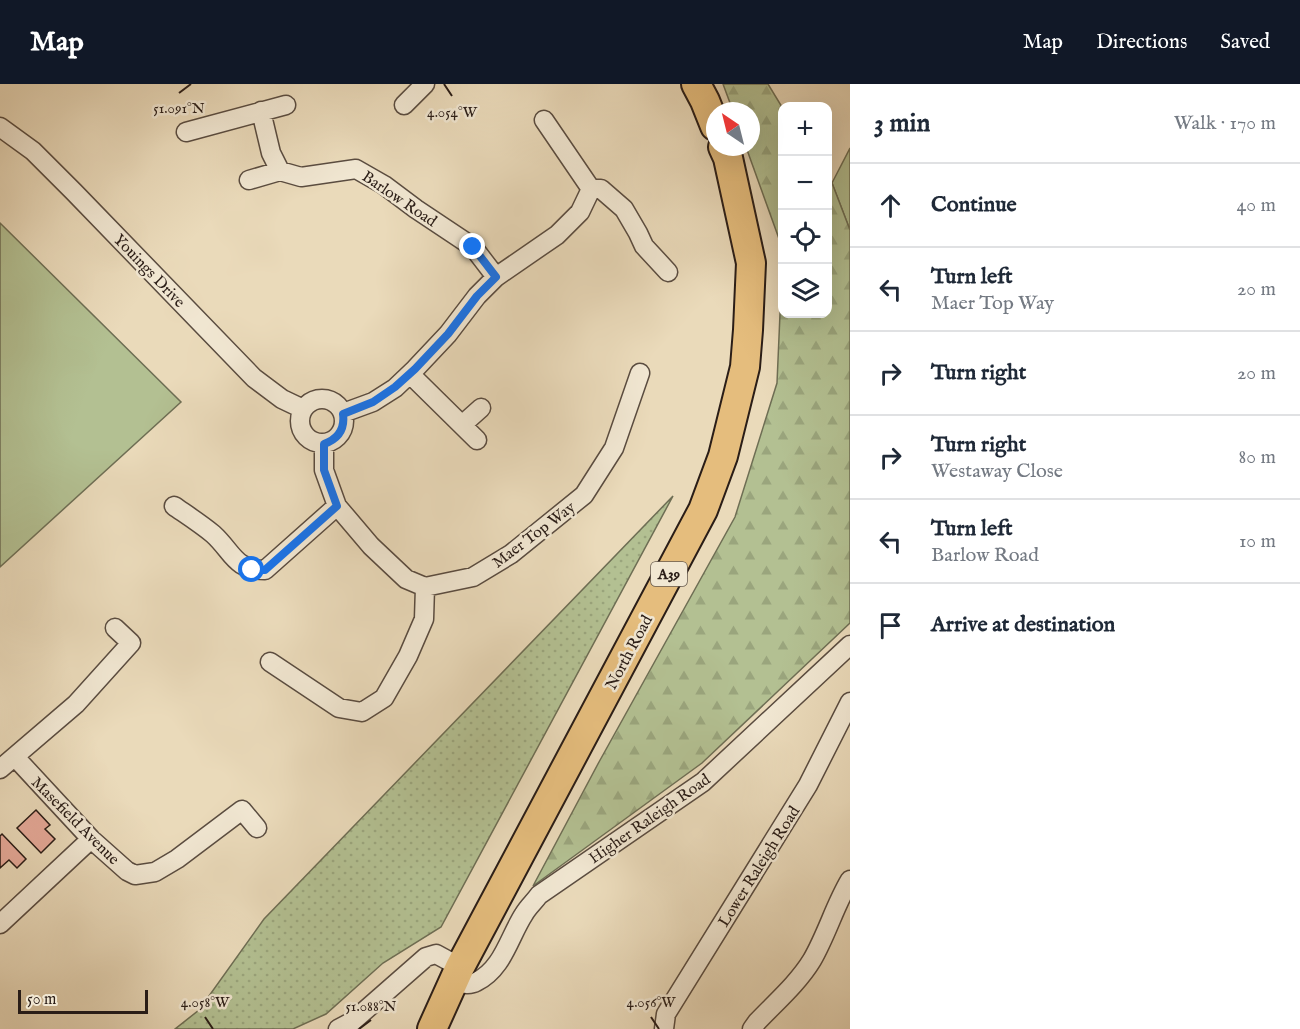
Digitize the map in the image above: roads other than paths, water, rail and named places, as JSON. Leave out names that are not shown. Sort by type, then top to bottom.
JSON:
[{"type":"main road","points":[[696,84],[706,104]]},
{"type":"main road","name":"North Road","points":[[432,1029],[456,974],[703,510],[723,456],[745,367],[751,263],[727,156]]},
{"type":"street","points":[[404,105],[425,84]]},
{"type":"street","points":[[186,132],[286,105]]},
{"type":"street","points":[[261,111],[271,153],[280,171]]},
{"type":"street","points":[[544,120],[591,189]]},
{"type":"street","name":"Youings Drive","points":[[0,127],[33,151],[254,378],[282,399],[303,409]]},
{"type":"street","name":"Barlow Road","points":[[249,180],[280,171],[302,177],[356,169],[384,185],[473,247],[496,277]]},
{"type":"street","points":[[591,189],[601,189],[624,209],[644,246],[668,272]]},
{"type":"street","points":[[343,414],[373,402],[410,374],[448,334],[477,296],[496,277],[557,235],[580,212],[591,189]]},
{"type":"street","name":"Maer Top Way","points":[[426,587],[473,577],[512,554],[584,495],[614,448],[640,373]]},
{"type":"street","points":[[410,374],[477,440]]},
{"type":"street","points":[[324,399],[337,405],[343,414],[343,426],[339,435],[324,444],[308,439],[302,432],[299,420],[303,409],[309,403],[324,399]]},
{"type":"street","points":[[462,425],[481,408]]},
{"type":"street","points":[[270,662],[339,708],[362,712],[384,698],[408,656],[424,619],[426,587],[406,579],[371,546],[337,506],[324,470],[324,444]]},
{"type":"street","points":[[174,506],[214,535],[239,563],[252,570],[265,570],[337,506]]},
{"type":"street","points":[[0,769],[76,704],[132,643],[115,628]]},
{"type":"street","name":"Higher Raleigh Road","points":[[456,974],[466,984],[475,983],[490,971],[505,952],[524,914],[538,896],[703,782],[850,645]]},
{"type":"street","name":"Lower Raleigh Road","points":[[664,1029],[666,1014],[808,785],[850,702]]},
{"type":"street","name":"Masefield Avenue","points":[[15,758],[91,839],[126,870],[135,875],[155,872],[177,859],[242,810],[257,828]]},
{"type":"street","points":[[0,924],[91,839]]},
{"type":"street","points":[[758,1027],[812,960],[850,880]]},
{"type":"street","points":[[338,1029],[352,1021],[426,957],[435,954],[456,974]]}]
